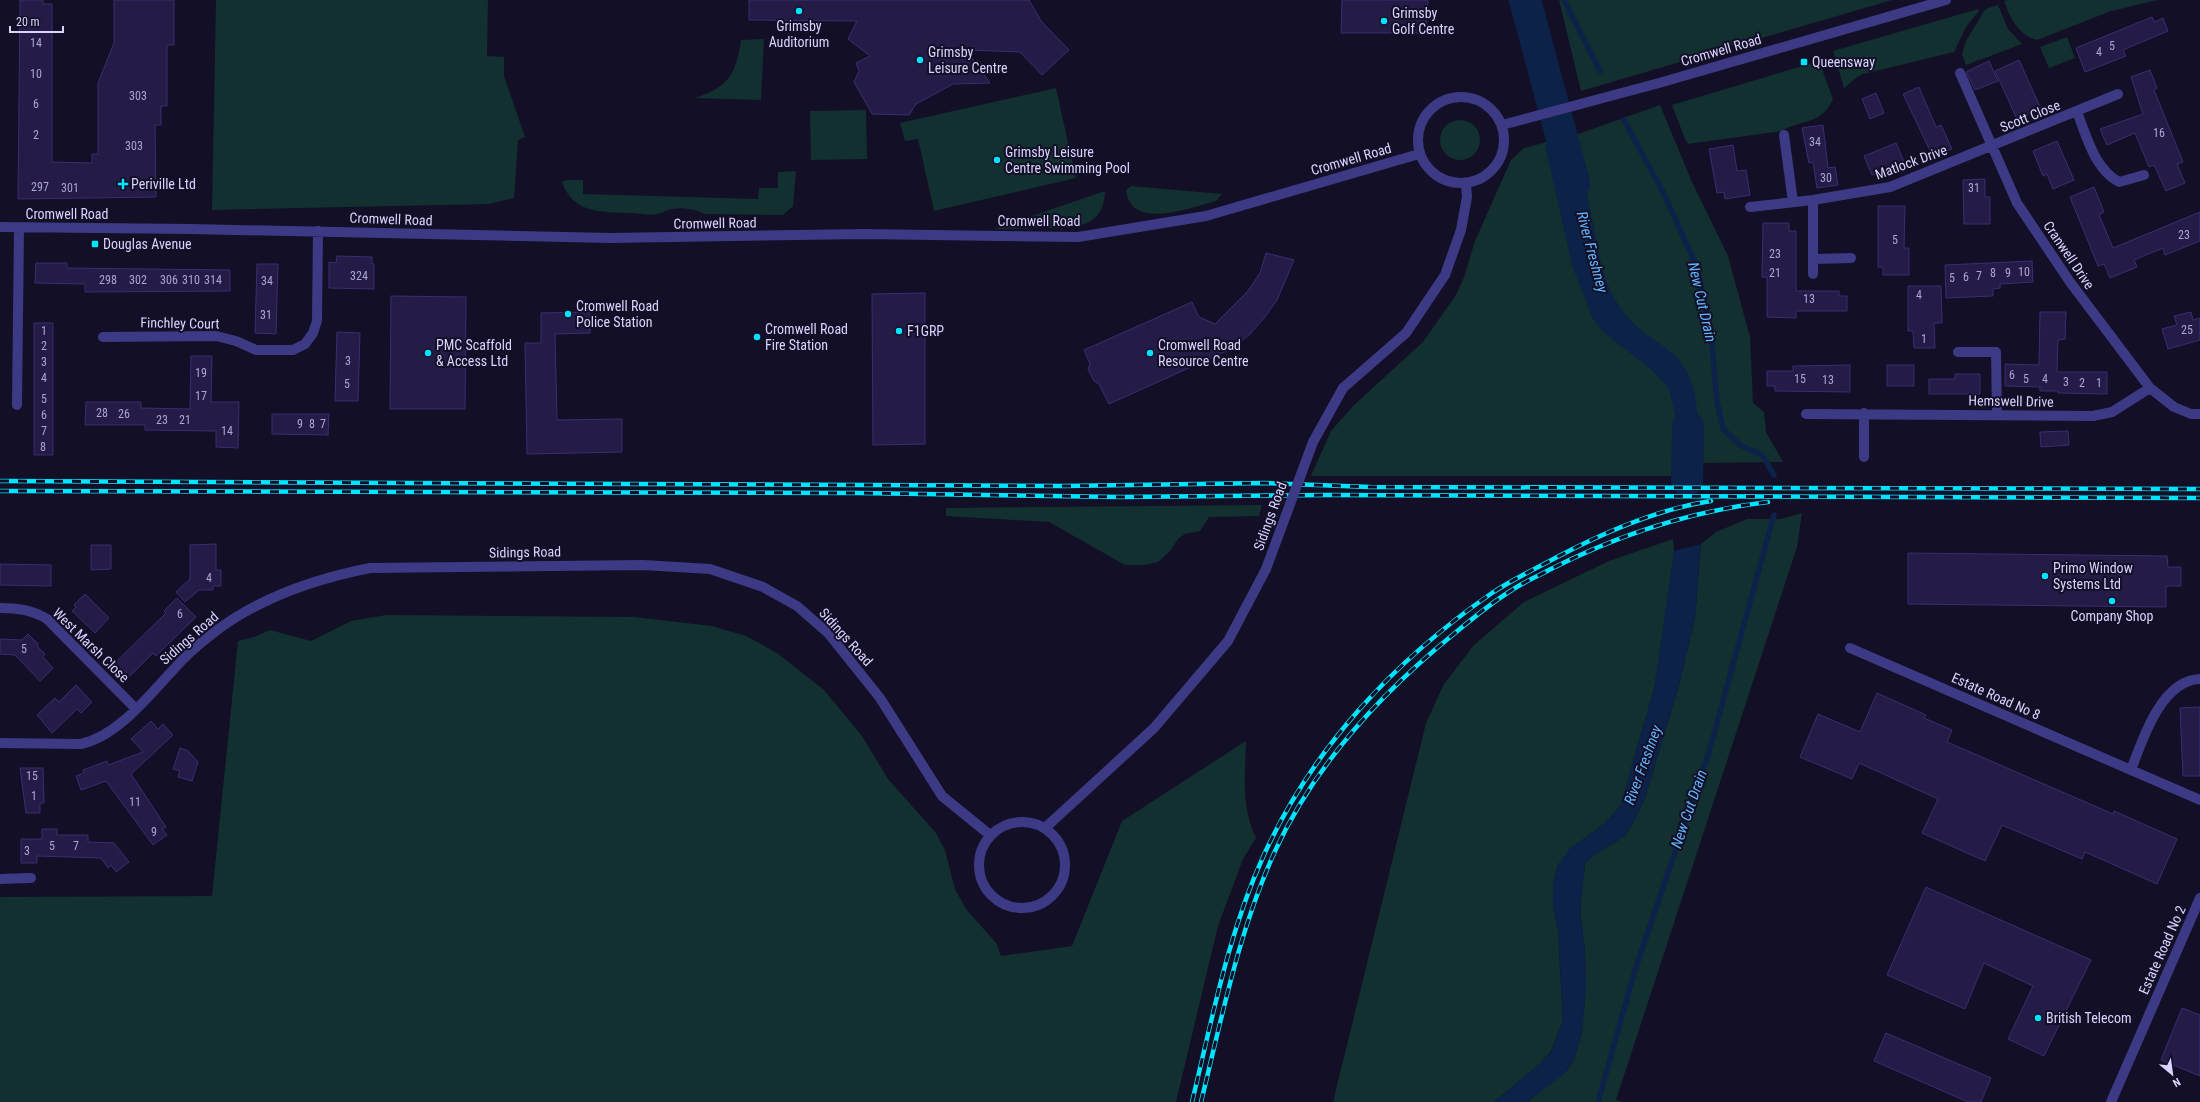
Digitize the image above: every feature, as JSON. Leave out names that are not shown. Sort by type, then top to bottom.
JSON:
[{"type":"street","name":"Cromwell Road","points":[[1502,125],[1535,117],[1946,0]]},
{"type":"street","name":"Cranwell Drive","points":[[1960,73],[2017,203],[2070,282],[2150,388],[2174,407],[2191,414],[2200,414]]},
{"type":"street","name":"Scott Close","points":[[1993,146],[2118,94]]},
{"type":"street","points":[[1454,97],[1469,97],[1483,102],[1495,112],[1502,125],[1505,140],[1502,156],[1493,170],[1481,179],[1466,184],[1451,183],[1437,177],[1426,167],[1419,154],[1417,139],[1420,124],[1428,111],[1440,102],[1454,97]]},
{"type":"street","name":"Scott Close","points":[[2077,112],[2095,155],[2108,176],[2119,182],[2144,175]]},
{"type":"street","points":[[1784,135],[1793,202]]},
{"type":"street","name":"Matlock Drive","points":[[1750,208],[1813,200],[1890,187],[1993,146]]},
{"type":"street","name":"Cromwell Road","points":[[0,227],[318,231],[611,238],[864,234],[1078,237],[1206,216],[1419,154]]},
{"type":"street","name":"Sidings Road","points":[[1045,828],[1154,728],[1228,641],[1266,569],[1313,442],[1343,388],[1406,333],[1445,275],[1461,230],[1467,197],[1466,184]]},
{"type":"street","points":[[1813,200],[1813,274]]},
{"type":"street","points":[[17,405],[19,228]]},
{"type":"street","name":"Finchley Court","points":[[103,337],[216,336],[236,341],[256,350],[293,350],[305,344],[313,333],[317,321],[318,231]]},
{"type":"street","points":[[1813,259],[1850,258]]},
{"type":"street","points":[[1958,352],[1996,352],[1997,414]]},
{"type":"street","name":"Hemswell Drive","points":[[1806,414],[1864,413],[2093,416],[2112,412],[2150,388]]},
{"type":"street","points":[[1864,413],[1864,457]]},
{"type":"street","name":"Sidings Road","points":[[0,743],[75,744],[93,742],[118,725],[195,648],[229,622],[297,587],[333,575],[370,568],[643,565],[710,568],[763,588],[797,606],[828,633],[880,698],[942,796],[990,835]]},
{"type":"street","name":"West Marsh Close","points":[[0,608],[36,612],[47,619],[135,708]]},
{"type":"street","name":"Estate Road No 8","points":[[1850,648],[2200,800]]},
{"type":"street","points":[[2131,770],[2151,719],[2175,689],[2195,679],[2200,679]]},
{"type":"street","points":[[1016,822],[1031,822],[1045,828],[1056,838],[1063,851],[1065,866],[1060,885],[1050,897],[1040,904],[1026,908],[1011,907],[993,898],[984,886],[980,877],[978,862],[982,848],[990,835],[1001,826],[1016,822]]},
{"type":"street","points":[[0,879],[31,878]]},
{"type":"street","name":"Estate Road No 2","points":[[2111,1102],[2200,898]]},
{"type":"green space","points":[[216,0],[488,0],[487,56],[504,57],[504,76],[525,137],[518,140],[514,198],[489,204],[212,210]]},
{"type":"green space","points":[[1559,0],[1892,0],[1581,91]]},
{"type":"green space","points":[[2158,0],[2111,11],[2037,40],[2025,35],[2012,20],[2004,1]]},
{"type":"green space","points":[[1998,5],[2008,29],[2022,44],[1966,65],[1962,54],[1966,41],[1984,11]]},
{"type":"green space","points":[[1978,9],[1979,11],[1966,27],[1954,52],[1863,74],[1844,88],[1833,51]]},
{"type":"green space","points":[[2067,37],[2075,58],[2049,68],[2040,47]]},
{"type":"green space","points":[[764,39],[761,100],[695,98],[716,89],[729,78],[736,62],[741,40]]},
{"type":"green space","points":[[1819,61],[1833,99],[1823,113],[1817,117],[1781,131],[1688,144],[1672,105]]},
{"type":"green space","name":"Grimsby Leisure Centre Swimming Pool","points":[[1056,88],[1076,178],[934,211],[918,139],[905,141],[900,123]]},
{"type":"green space","points":[[1660,105],[1692,182],[1728,256],[1750,337],[1753,403],[1764,412],[1766,432],[1783,462],[1700,463],[1700,474],[1672,476],[1311,476],[1331,431],[1354,405],[1423,342],[1456,295],[1464,277],[1475,241],[1511,160],[1524,148],[1581,133]]},
{"type":"green space","points":[[866,110],[867,159],[811,160],[810,111]]},
{"type":"green space","points":[[1456,120],[1464,120],[1471,123],[1477,129],[1480,140],[1477,151],[1471,157],[1464,160],[1456,160],[1449,157],[1443,151],[1440,144],[1440,136],[1443,129],[1449,123]]},
{"type":"green space","points":[[796,171],[793,206],[783,215],[705,214],[685,208],[672,209],[659,214],[650,215],[598,211],[589,209],[573,200],[562,182],[566,180],[583,180],[583,194],[758,199],[759,188],[778,188],[778,172]]},
{"type":"green space","points":[[1131,186],[1222,194],[1216,201],[1192,208],[1164,214],[1150,214],[1139,210],[1130,203],[1126,190]]},
{"type":"green space","points":[[1105,191],[1103,204],[1099,213],[1085,224],[1066,228],[994,229]]},
{"type":"green space","points":[[1262,505],[1259,516],[1209,517],[1200,531],[1185,534],[1178,539],[1171,550],[1158,562],[1145,565],[1125,565],[1049,522],[946,516],[946,508]]},
{"type":"green space","points":[[1802,513],[1797,547],[1616,1100],[1622,1102],[1527,1102],[1568,1069],[1574,1060],[1582,1032],[1586,986],[1585,950],[1580,912],[1585,863],[1594,855],[1619,840],[1627,833],[1646,795],[1679,685],[1695,618],[1701,544],[1716,532],[1747,519],[1781,519]]},
{"type":"green space","points":[[1673,539],[1674,551],[1666,616],[1654,689],[1620,807],[1604,824],[1571,848],[1558,865],[1553,884],[1553,904],[1558,933],[1563,1021],[1551,1051],[1542,1062],[1494,1102],[1333,1102],[1426,723],[1444,684],[1474,645],[1524,602],[1609,561]]},
{"type":"green space","points":[[386,615],[634,617],[712,626],[746,636],[777,653],[824,690],[862,736],[888,779],[936,833],[945,850],[955,889],[966,909],[997,944],[1001,956],[1072,946],[1122,821],[1246,741],[1246,802],[1251,826],[1256,838],[1243,859],[1218,926],[1176,1102],[0,1102],[0,897],[212,896],[238,641],[254,637],[270,630],[311,641],[351,621]]},
{"type":"water","points":[[1512,0],[1540,0],[1564,87],[1538,96]]},
{"type":"water","points":[[1576,138],[1602,269],[1609,286],[1622,310],[1634,324],[1676,357],[1685,368],[1690,379],[1694,391],[1698,418],[1700,470],[1673,471],[1676,419],[1669,389],[1654,372],[1602,331],[1592,317],[1572,265],[1545,145]]},
{"type":"water","points":[[1701,544],[1695,618],[1679,685],[1646,795],[1627,833],[1619,840],[1594,855],[1585,863],[1580,912],[1585,950],[1586,986],[1582,1032],[1574,1060],[1562,1076],[1527,1102],[1494,1102],[1542,1062],[1551,1052],[1563,1021],[1558,933],[1553,904],[1553,884],[1558,865],[1571,848],[1604,824],[1620,807],[1654,689],[1674,551]]},
{"type":"building","points":[[20,0],[43,0],[43,4],[52,4],[52,162],[92,163],[92,154],[98,154],[98,83],[114,43],[114,0],[174,0],[174,45],[167,45],[167,106],[161,106],[161,125],[155,125],[156,197],[18,199]]},
{"type":"building","name":"Grimsby Leisure Centre","points":[[749,0],[1029,0],[1041,21],[1069,50],[1042,75],[1020,52],[966,50],[990,83],[953,84],[916,104],[909,115],[872,114],[854,82],[859,71],[856,63],[870,56],[848,39],[857,21],[749,20]]},
{"type":"building","name":"Grimsby Golf Centre","points":[[1342,0],[1428,0],[1426,33],[1341,33]]},
{"type":"building","points":[[2152,17],[2154,22],[2163,18],[2168,31],[2123,50],[2126,56],[2085,72],[2076,48]]},
{"type":"building","points":[[2019,60],[2041,109],[2017,119],[1995,71]]},
{"type":"building","points":[[1989,61],[1998,81],[1975,90],[1966,72]]},
{"type":"building","points":[[2150,70],[2157,88],[2154,90],[2183,162],[2177,164],[2185,183],[2166,191],[2154,165],[2149,167],[2135,133],[2107,145],[2100,129],[2143,114],[2131,77]]},
{"type":"building","points":[[1919,87],[1936,127],[1941,125],[1952,149],[1933,157],[1903,94]]},
{"type":"building","points":[[1876,93],[1884,113],[1870,119],[1862,99]]},
{"type":"building","points":[[1823,125],[1828,168],[1835,167],[1838,185],[1817,188],[1813,162],[1809,163],[1802,128]]},
{"type":"building","points":[[2057,141],[2074,180],[2053,189],[2047,174],[2043,176],[2033,151]]},
{"type":"building","points":[[1896,143],[1904,162],[1872,175],[1864,156]]},
{"type":"building","points":[[1733,145],[1737,171],[1746,170],[1750,195],[1725,199],[1724,192],[1717,193],[1709,149]]},
{"type":"building","points":[[1985,179],[1985,197],[1990,197],[1990,224],[1964,224],[1963,180]]},
{"type":"building","points":[[2094,187],[2104,212],[2099,215],[2113,248],[2200,212],[2200,241],[2165,255],[2163,248],[2134,260],[2137,267],[2110,278],[2104,264],[2098,266],[2070,197]]},
{"type":"building","points":[[1878,206],[1905,206],[1904,248],[1909,248],[1909,275],[1883,275],[1883,267],[1878,267]]},
{"type":"building","points":[[1763,223],[1789,223],[1789,231],[1796,231],[1796,291],[1839,291],[1839,296],[1847,296],[1847,311],[1796,311],[1796,318],[1767,317],[1767,277],[1762,277]]},
{"type":"building","name":"Cromwell Road Resource Centre","points":[[1266,253],[1294,260],[1277,300],[1250,334],[1233,348],[1109,404],[1099,384],[1094,381],[1088,369],[1090,364],[1084,350],[1192,302],[1199,317],[1215,324],[1248,291],[1260,273]]},
{"type":"building","points":[[337,256],[372,257],[372,264],[374,264],[374,289],[329,288],[329,262],[336,263]]},
{"type":"building","points":[[2032,261],[2033,282],[2000,284],[2000,288],[1993,289],[1993,296],[1946,298],[1945,265]]},
{"type":"building","points":[[36,263],[67,263],[67,268],[230,270],[230,291],[85,292],[85,284],[35,283]]},
{"type":"building","points":[[257,264],[278,264],[276,334],[255,333]]},
{"type":"building","points":[[1908,286],[1941,286],[1942,323],[1934,323],[1935,348],[1914,348],[1913,331],[1908,331]]},
{"type":"building","points":[[925,293],[925,444],[873,445],[872,294]]},
{"type":"building","name":"PMC Scaffold & Access Ltd","points":[[391,296],[466,297],[465,409],[390,409]]},
{"type":"building","points":[[590,312],[590,333],[555,334],[557,420],[622,419],[622,452],[527,454],[525,343],[541,343],[541,313]]},
{"type":"building","points":[[2040,312],[2066,312],[2065,339],[2058,340],[2057,372],[2107,372],[2107,394],[2058,393],[2058,391],[2040,391],[2040,387],[2005,386],[2005,364],[2039,365]]},
{"type":"building","points":[[2191,312],[2193,320],[2200,318],[2200,340],[2168,349],[2162,329],[2177,325],[2174,316]]},
{"type":"building","points":[[34,323],[53,323],[53,455],[34,455]]},
{"type":"building","points":[[337,332],[360,333],[358,401],[335,401]]},
{"type":"building","points":[[191,356],[212,356],[211,402],[239,402],[238,448],[216,447],[216,431],[145,430],[145,425],[85,425],[86,402],[141,402],[141,408],[190,409]]},
{"type":"building","points":[[1850,365],[1850,392],[1775,391],[1775,386],[1767,386],[1767,371],[1793,371],[1793,366]]},
{"type":"building","points":[[1887,365],[1914,365],[1914,386],[1887,386]]},
{"type":"building","points":[[1955,374],[1980,374],[1980,394],[1929,394],[1929,379],[1955,379]]},
{"type":"building","points":[[272,414],[329,414],[328,435],[272,434]]},
{"type":"building","points":[[2068,431],[2069,445],[2041,447],[2040,432]]},
{"type":"building","points":[[216,544],[216,570],[221,570],[221,586],[213,586],[213,590],[199,590],[185,602],[176,592],[190,579],[190,545]]},
{"type":"building","points":[[91,545],[111,545],[111,569],[91,570]]},
{"type":"building","name":"Primo Window Systems Ltd","points":[[1908,553],[2167,556],[2168,567],[2181,567],[2181,586],[2166,586],[2166,607],[1908,604]]},
{"type":"building","points":[[0,564],[51,565],[51,586],[0,585]]},
{"type":"building","points":[[85,594],[109,618],[95,633],[72,611],[76,607],[74,605]]},
{"type":"building","points":[[177,598],[196,617],[156,656],[153,653],[126,680],[112,666],[166,613],[164,611]]},
{"type":"building","points":[[28,634],[38,644],[37,646],[45,654],[43,657],[53,668],[40,681],[15,655],[0,654],[0,639],[22,640]]},
{"type":"building","points":[[76,685],[92,702],[81,713],[77,709],[52,733],[37,715],[55,698],[59,702]]},
{"type":"building","points":[[1877,693],[1926,715],[1924,718],[1952,730],[1947,742],[2113,814],[2114,811],[2177,839],[2157,884],[2085,852],[2082,859],[2002,825],[1985,861],[1922,833],[1938,799],[1859,763],[1852,779],[1800,757],[1818,714],[1860,732]]},
{"type":"building","points":[[2200,707],[2200,776],[2183,776],[2180,708]]},
{"type":"building","points":[[151,721],[158,729],[163,724],[173,735],[131,774],[166,827],[162,829],[167,835],[153,845],[106,781],[81,790],[76,776],[84,773],[83,770],[107,761],[108,765],[143,752],[131,739]]},
{"type":"building","points":[[180,748],[188,751],[198,762],[192,781],[178,777],[180,771],[173,769]]},
{"type":"building","points":[[20,768],[43,768],[44,803],[40,803],[40,813],[26,813]]},
{"type":"building","points":[[42,829],[57,829],[57,835],[88,835],[88,842],[114,843],[129,862],[116,872],[111,865],[108,868],[101,858],[37,856],[37,863],[21,863],[21,839],[42,839]]},
{"type":"building","points":[[1926,887],[2091,960],[2044,1056],[2008,1039],[2033,986],[1984,963],[1965,1009],[1887,975]]},
{"type":"building","points":[[2182,1008],[2200,1015],[2200,1076],[2161,1060]]},
{"type":"building","points":[[1886,1033],[1991,1078],[1981,1102],[1968,1102],[1874,1061]]},
{"type":"waterway","name":"River Freshney","points":[[1525,0],[1574,183]]},
{"type":"waterway","name":"New Cut Drain","points":[[1564,0],[1600,71]]},
{"type":"waterway","name":"New Cut Drain","points":[[1624,120],[1664,194],[1697,267],[1711,333],[1717,402],[1723,429],[1740,445],[1762,455],[1774,475]]},
{"type":"waterway","name":"River Freshney","points":[[1687,480],[1688,427]]},
{"type":"waterway","name":"New Cut Drain","points":[[1598,1102],[1635,970],[1709,752],[1774,515]]},
{"type":"railway","points":[[0,481],[1064,486],[1264,483],[1370,487],[2200,489]]},
{"type":"railway","points":[[0,491],[859,493],[1120,497],[1329,495],[2200,498]]},
{"type":"railway","points":[[1192,1102],[1230,947],[1240,916],[1263,857],[1283,817],[1306,779],[1331,743],[1360,709],[1390,677],[1422,647],[1456,619],[1508,583],[1577,547],[1633,522],[1672,509],[1711,501]]},
{"type":"railway","points":[[1201,1102],[1232,974],[1252,910],[1276,849],[1292,817],[1331,758],[1377,705],[1428,656],[1489,605],[1531,579],[1603,545],[1657,526],[1712,511],[1768,502]]},
{"type":"place","name":"Grimsby Auditorium","points":[[799,11]]},
{"type":"place","name":"Grimsby Golf Centre","points":[[1384,21]]},
{"type":"place","name":"Grimsby Leisure Centre","points":[[920,60]]},
{"type":"place","name":"Queensway","points":[[1804,62]]},
{"type":"place","name":"Grimsby Leisure Centre Swimming Pool","points":[[997,160]]},
{"type":"place","name":"Periville Ltd","points":[[123,184]]},
{"type":"place","name":"Douglas Avenue","points":[[95,244]]},
{"type":"place","name":"Cromwell Road Police Station","points":[[568,314]]},
{"type":"place","name":"F1GRP","points":[[899,331]]},
{"type":"place","name":"Cromwell Road Fire Station","points":[[757,337]]},
{"type":"place","name":"PMC Scaffold & Access Ltd","points":[[428,353]]},
{"type":"place","name":"Cromwell Road Resource Centre","points":[[1150,353]]},
{"type":"place","name":"Primo Window Systems Ltd","points":[[2045,576]]},
{"type":"place","name":"Company Shop","points":[[2112,601]]},
{"type":"place","name":"British Telecom","points":[[2038,1018]]}]
